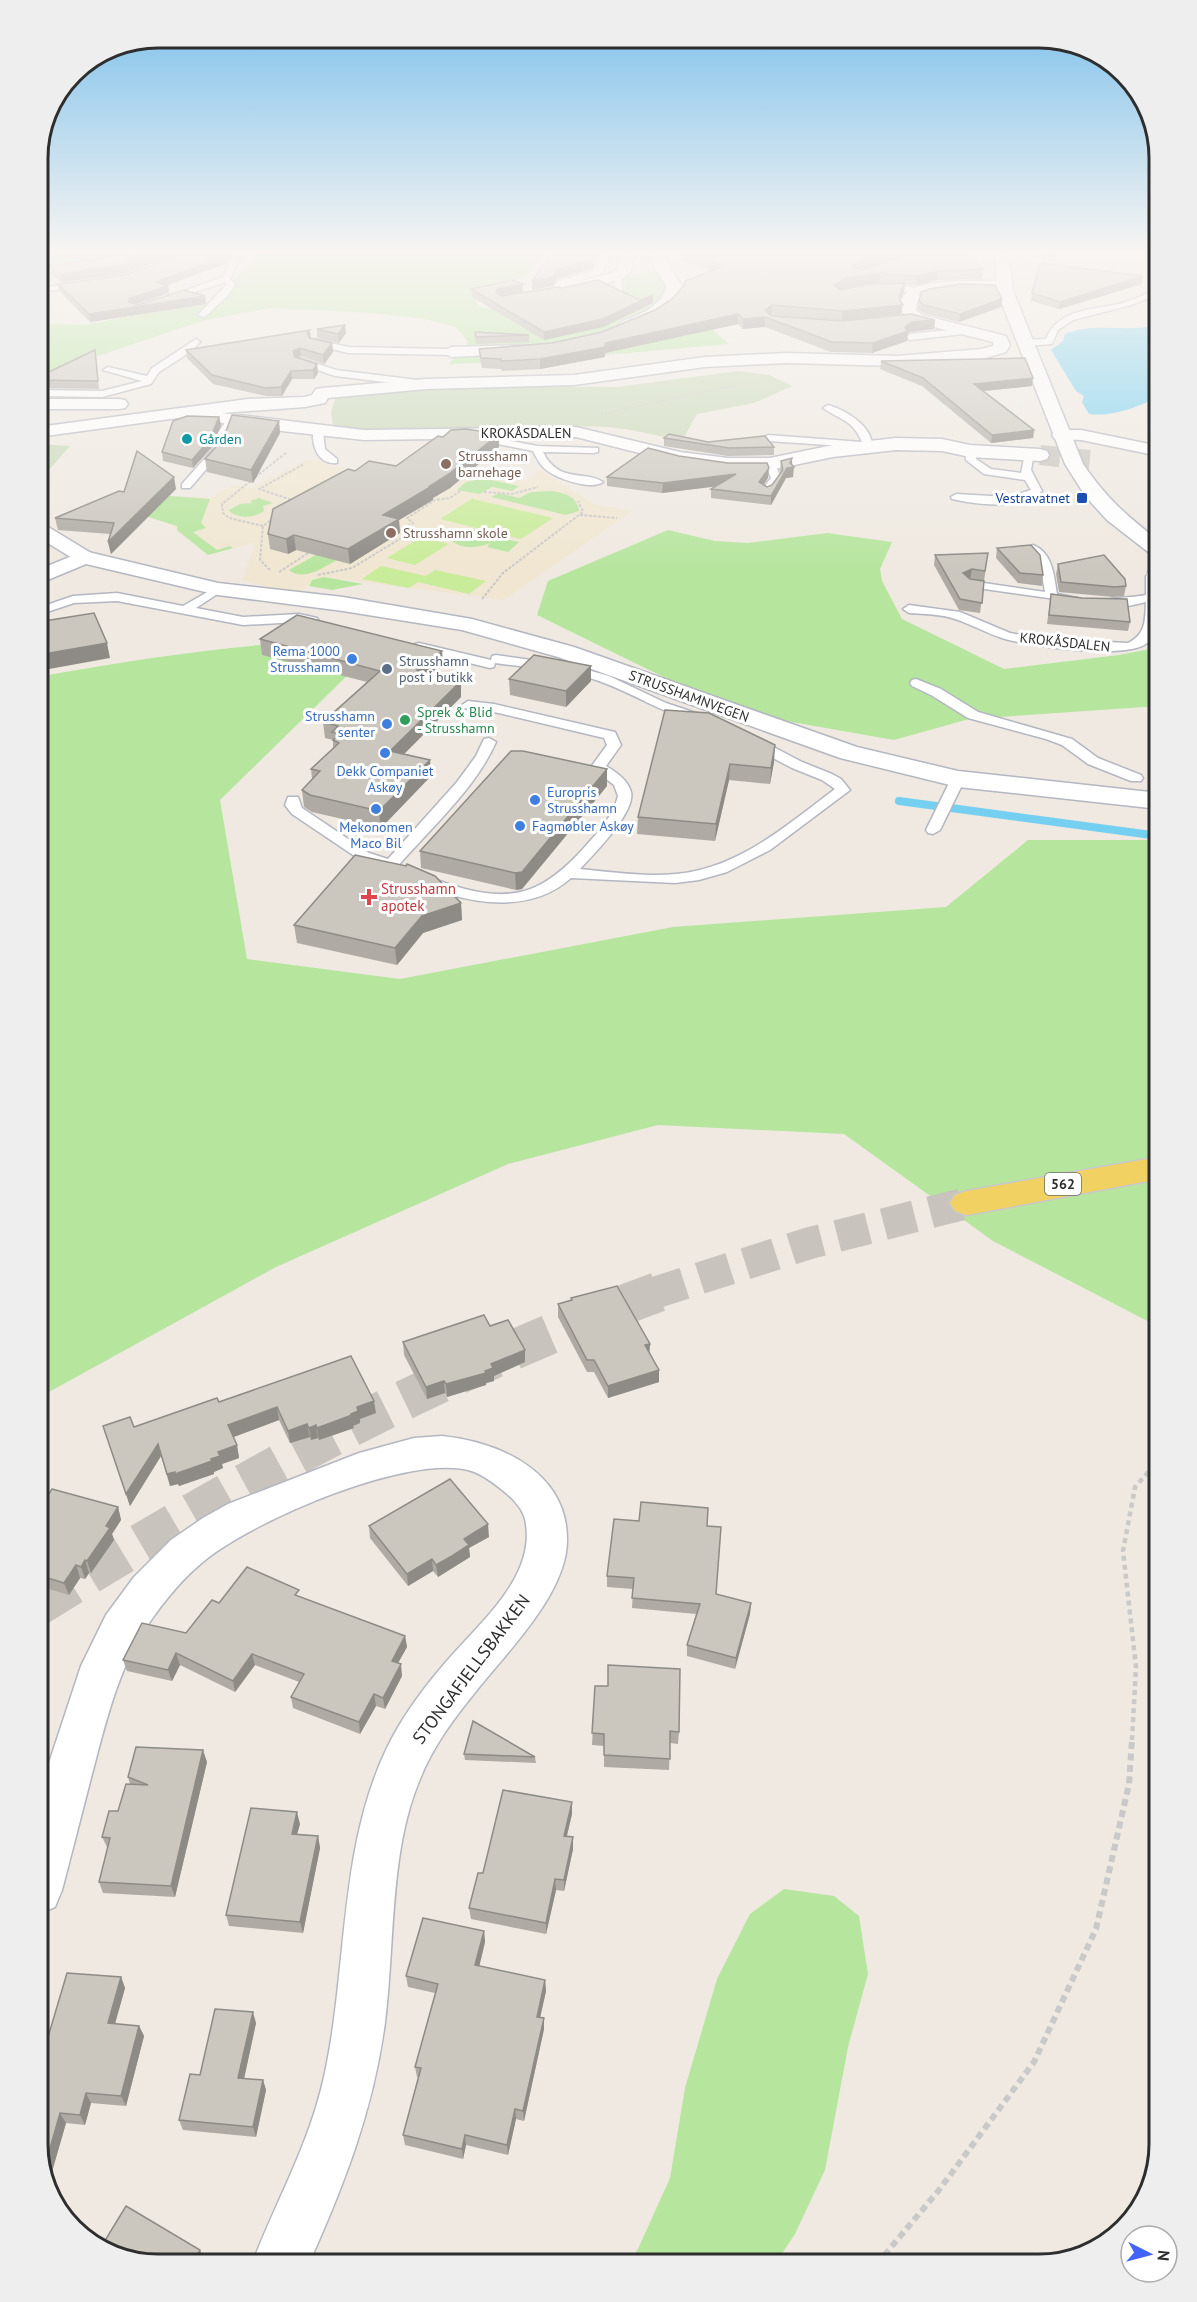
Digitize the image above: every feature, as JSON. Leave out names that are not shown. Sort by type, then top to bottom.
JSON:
[{"type":"main road","name":"562","points":[[966,1203],[1149,1170]]},
{"type":"street","points":[[48,404],[165,402],[293,388],[312,388],[322,393],[426,384],[574,380],[686,364],[751,359],[908,361],[935,358]]},
{"type":"street","points":[[1031,358],[1074,464],[1093,493],[1128,529],[1149,543]]},
{"type":"street","points":[[48,431],[248,404],[305,402],[319,399],[322,393]]},
{"type":"street","points":[[185,412],[318,431]]},
{"type":"street","name":"KROKÅSDALEN","points":[[318,431],[364,435],[576,432],[678,457],[728,464],[770,464],[868,446],[922,444],[970,451],[1035,455]]},
{"type":"street","points":[[1061,435],[1081,435],[1149,449]]},
{"type":"street","points":[[1125,463],[1149,465]]},
{"type":"street","name":"STRUSSHAMNVEGEN","points":[[48,535],[84,557],[218,589],[343,604],[495,631],[597,663],[849,753],[955,782],[1149,800]]},
{"type":"street","points":[[48,573],[84,557]]},
{"type":"street","name":"STONGAFJELLSBAKKEN","points":[[48,1853],[101,1668],[131,1614],[162,1573],[203,1538],[250,1511],[368,1465],[404,1455],[437,1451],[475,1456],[492,1461],[530,1491],[545,1516],[547,1540],[541,1567],[526,1598],[461,1676],[432,1716],[404,1761],[382,1818],[368,1948],[350,2077],[320,2179],[285,2254]]},
{"type":"lane","points":[[48,394],[102,394],[126,389],[150,380],[155,370],[174,358]]},
{"type":"lane","points":[[300,361],[335,373],[419,381],[426,384]]},
{"type":"lane","points":[[108,370],[150,380]]},
{"type":"lane","points":[[828,408],[841,410],[849,416],[868,446]]},
{"type":"lane","points":[[186,486],[218,450],[231,420]]},
{"type":"lane","points":[[318,431],[316,443],[321,454],[333,461]]},
{"type":"lane","points":[[457,435],[537,449],[594,450]]},
{"type":"lane","name":"KROKÅSDALEN","points":[[768,438],[868,446]]},
{"type":"lane","points":[[537,449],[545,464],[553,471],[576,480],[598,482]]},
{"type":"lane","points":[[970,451],[971,460],[988,472],[1026,477]]},
{"type":"lane","name":"KROKÅSDALEN","points":[[956,497],[1007,500],[1024,498],[1037,491],[1026,477],[1025,466],[1035,455]]},
{"type":"lane","points":[[766,491],[776,478],[770,464]]},
{"type":"lane","points":[[1033,548],[1046,562],[1051,596]]},
{"type":"lane","points":[[970,584],[1088,603],[1130,602],[1149,597]]},
{"type":"lane","points":[[185,610],[218,589]]},
{"type":"lane","points":[[48,609],[73,600],[117,597],[243,621],[299,618],[322,623]]},
{"type":"lane","name":"KROKÅSDALEN","points":[[909,609],[956,615],[1007,636],[1044,643],[1122,648],[1144,640],[1148,632],[1149,620]]},
{"type":"lane","name":"STRUSSHAMNVEGEN","points":[[402,643],[493,661],[574,670],[605,679],[661,706],[712,723]]},
{"type":"lane","points":[[916,683],[936,692],[973,716],[1052,736],[1067,742],[1093,761],[1136,778]]},
{"type":"lane","points":[[293,800],[292,805],[297,811],[364,856],[452,890],[487,898],[508,899],[551,886],[569,873],[620,811],[625,797],[621,784],[598,766],[614,745],[610,735],[494,708],[468,705]]},
{"type":"lane","name":"STRUSSHAMNVEGEN","points":[[569,873],[675,879],[718,871],[762,850],[843,790],[827,777],[797,765],[740,735]]},
{"type":"lane","points":[[391,865],[462,785],[483,756],[489,742]]},
{"type":"lane","points":[[933,830],[955,782]]},
{"type":"path","points":[[593,415],[740,385]]},
{"type":"path","points":[[263,526],[229,518],[223,513],[222,504],[285,452],[321,454]]},
{"type":"path","points":[[287,507],[295,501],[259,489],[321,454]]},
{"type":"path","points":[[484,492],[512,494],[541,487]]},
{"type":"path","points":[[310,576],[352,568],[411,532],[401,530],[413,523],[407,518],[435,500],[450,498],[460,491]]},
{"type":"path","points":[[482,599],[503,573],[583,512],[575,493]]},
{"type":"path","points":[[279,514],[263,526],[260,560],[276,574],[315,549]]},
{"type":"path","points":[[579,515],[617,518]]},
{"type":"path","points":[[885,2254],[939,2190],[1034,2062],[1096,1929],[1129,1784],[1136,1666],[1123,1551],[1135,1487],[1149,1472]]},
{"type":"shaded area","name":"Strusshamn skole","points":[[308,459],[344,468],[339,471],[361,479],[439,495],[443,495],[442,492],[459,478],[485,475],[524,481],[540,470],[593,504],[632,511],[504,600],[324,577],[312,580],[302,592],[272,588],[242,580],[255,546],[253,543],[208,555],[168,523],[134,513],[158,495],[210,498],[233,485],[251,488]]},
{"type":"green space","points":[[48,358],[90,358],[48,373]]},
{"type":"green space","points":[[454,358],[566,358],[537,361],[449,364]]},
{"type":"green space","points":[[738,371],[769,375],[792,386],[754,403],[697,414],[682,441],[624,429],[595,426],[565,429],[334,431],[331,412],[335,399],[353,393],[476,386],[617,387]]},
{"type":"green space","points":[[48,445],[70,446],[49,470]]},
{"type":"green space","points":[[491,480],[519,486],[512,491],[492,487],[480,494],[457,490],[466,482]]},
{"type":"green space","points":[[552,491],[566,494],[573,499],[579,511],[566,515],[491,497],[499,493],[519,498],[531,492]]},
{"type":"green space","points":[[158,495],[210,499],[201,523],[206,528],[193,532],[217,550],[230,546],[233,548],[208,555],[177,530],[177,526],[133,512]]},
{"type":"green space","points":[[259,498],[273,503],[263,506],[264,511],[251,516],[238,516],[229,510],[240,504],[253,503],[250,501]]},
{"type":"green space","points":[[473,498],[553,518],[521,539],[440,519]]},
{"type":"green space","points":[[471,529],[490,532],[495,537],[494,542],[499,538],[519,542],[508,552],[487,547],[490,543],[470,547],[451,540],[453,534]]},
{"type":"green space","points":[[668,530],[715,541],[747,543],[827,533],[892,542],[880,569],[882,581],[902,619],[1004,669],[1149,649],[1149,707],[969,719],[894,740],[735,712],[537,615],[548,581]]},
{"type":"green space","points":[[421,537],[449,544],[415,565],[387,558]]},
{"type":"green space","points":[[321,552],[342,558],[309,573],[302,574],[289,570]]},
{"type":"green space","points":[[381,566],[426,576],[435,570],[486,581],[469,594],[418,582],[409,588],[362,579]]},
{"type":"green space","points":[[324,577],[363,584],[332,590],[309,586],[312,580]]},
{"type":"green space","points":[[311,641],[354,669],[220,800],[247,959],[400,979],[673,927],[946,907],[1028,840],[1149,840],[1149,1322],[993,1241],[844,1134],[658,1125],[508,1164],[276,1267],[48,1392],[48,675],[174,655]]},
{"type":"green space","points":[[784,1889],[834,1896],[859,1916],[868,1974],[848,2047],[825,2170],[795,2234],[782,2254],[635,2254],[670,2178],[685,2088],[717,1979],[750,1914]]},
{"type":"water","points":[[1056,358],[1149,358],[1149,401],[1143,404],[1107,414],[1089,414],[1082,402],[1084,396],[1076,391]]},
{"type":"building","points":[[77,358],[96,358],[98,381],[48,380],[48,372]]},
{"type":"building","points":[[195,358],[299,358],[317,364],[313,370],[291,371],[281,387],[265,388],[212,375]]},
{"type":"building","points":[[490,358],[543,358],[501,361],[501,359]]},
{"type":"building","points":[[1025,358],[1033,378],[974,384],[1034,430],[992,435],[923,378],[881,361]]},
{"type":"building","points":[[232,415],[279,421],[251,470],[205,459],[223,439]]},
{"type":"building","points":[[187,416],[219,417],[210,439],[192,460],[162,452],[173,421]]},
{"type":"building","points":[[466,429],[499,434],[449,474],[430,486],[432,486],[383,515],[399,519],[348,549],[294,535],[286,539],[268,534],[273,509],[348,469],[355,471],[369,461],[396,466],[438,436],[443,437],[451,430]]},
{"type":"building","points":[[669,434],[708,442],[765,436],[774,447],[729,448],[664,438]]},
{"type":"building","points":[[648,448],[679,456],[728,463],[767,463],[769,468],[759,482],[767,487],[772,485],[783,470],[781,461],[792,458],[790,463],[794,467],[787,468],[771,496],[711,489],[736,474],[663,483],[607,477]]},
{"type":"building","points":[[137,451],[174,477],[108,542],[114,523],[55,518],[119,491],[124,492]]},
{"type":"building","points":[[1031,545],[1040,555],[1043,575],[1020,573],[997,548]]},
{"type":"building","points":[[988,553],[985,571],[972,569],[963,573],[970,579],[984,581],[982,603],[960,599],[935,555]]},
{"type":"building","points":[[1104,555],[1125,579],[1126,586],[1061,582],[1058,564]]},
{"type":"building","points":[[1051,594],[1082,598],[1127,599],[1130,622],[1049,615]]},
{"type":"building","points":[[94,613],[107,643],[48,653],[48,620]]},
{"type":"building","name":"Strusshamn senter","points":[[297,615],[442,651],[417,670],[461,681],[390,751],[430,760],[379,811],[310,795],[302,790],[320,771],[311,769],[339,743],[333,740],[340,734],[332,732],[338,726],[323,722],[380,671],[260,639]]},
{"type":"building","points":[[534,655],[591,666],[566,691],[509,679]]},
{"type":"building","points":[[665,710],[709,713],[775,745],[771,768],[730,764],[716,824],[638,817]]},
{"type":"building","points":[[511,751],[523,751],[607,769],[522,872],[515,873],[420,851]]},
{"type":"building","points":[[355,855],[406,866],[407,864],[435,876],[461,903],[422,916],[395,948],[294,925]]},
{"type":"building","points":[[617,1286],[650,1344],[645,1345],[659,1370],[608,1386],[594,1360],[587,1360],[558,1304],[572,1300],[571,1298]]},
{"type":"building","points":[[484,1315],[490,1326],[508,1320],[525,1350],[491,1364],[493,1368],[485,1371],[486,1373],[426,1387],[403,1342]]},
{"type":"building","points":[[351,1356],[374,1401],[357,1407],[358,1411],[352,1415],[317,1428],[316,1425],[309,1428],[307,1424],[288,1431],[277,1407],[228,1425],[237,1445],[218,1452],[220,1456],[211,1459],[212,1461],[175,1474],[175,1472],[167,1474],[158,1444],[126,1494],[103,1426],[130,1417],[134,1427],[217,1398],[219,1402]]},
{"type":"building","points":[[450,1479],[488,1524],[464,1539],[469,1545],[452,1556],[436,1565],[432,1559],[407,1574],[369,1526]]},
{"type":"building","points":[[52,1489],[118,1507],[106,1526],[110,1528],[87,1561],[85,1560],[81,1567],[76,1565],[64,1583],[48,1578],[48,1495]]},
{"type":"building","points":[[641,1502],[708,1508],[707,1526],[721,1527],[716,1594],[751,1603],[736,1658],[687,1645],[700,1604],[632,1598],[634,1578],[607,1576],[614,1519],[639,1521]]},
{"type":"building","points":[[247,1567],[299,1590],[295,1595],[405,1636],[392,1661],[401,1664],[383,1698],[374,1694],[359,1722],[291,1697],[304,1674],[252,1654],[233,1681],[176,1653],[168,1670],[123,1660],[142,1623],[186,1633],[212,1600],[219,1603]]},
{"type":"building","points":[[608,1665],[680,1669],[679,1732],[670,1731],[670,1759],[604,1755],[604,1734],[592,1733],[595,1686],[608,1686]]},
{"type":"building","points":[[473,1721],[535,1757],[464,1754]]},
{"type":"building","points":[[136,1747],[203,1750],[171,1886],[99,1882],[110,1838],[102,1837],[109,1811],[118,1811],[126,1784],[148,1785],[128,1777]]},
{"type":"building","points":[[503,1790],[572,1802],[564,1836],[573,1837],[564,1880],[555,1879],[546,1923],[469,1908],[478,1873],[483,1873]]},
{"type":"building","points":[[251,1808],[297,1812],[292,1834],[318,1836],[300,1922],[226,1915]]},
{"type":"building","points":[[423,1918],[484,1931],[475,1965],[545,1980],[537,2017],[544,2018],[523,2111],[515,2109],[507,2145],[465,2135],[462,2149],[403,2135],[421,2068],[415,2067],[438,1984],[406,1976]]},
{"type":"building","points":[[67,1973],[121,1977],[108,2023],[139,2026],[121,2096],[86,2093],[80,2115],[60,2113],[49,2153],[48,2144],[48,2037]]},
{"type":"building","points":[[215,2009],[253,2012],[238,2078],[263,2080],[253,2127],[179,2120],[190,2074],[200,2075]]},
{"type":"building","points":[[126,2206],[200,2250],[198,2254],[151,2254],[116,2246],[105,2240]]},
{"type":"waterway","points":[[899,801],[1149,835]]},
{"type":"tunnel","points":[[1040,455],[1090,460]]},
{"type":"tunnel","points":[[654,1293],[810,1243],[967,1203]]},
{"type":"tunnel","points":[[48,1600],[188,1516],[340,1432],[496,1358],[658,1292]]},
{"type":"place","name":"Gården","points":[[187,439]]},
{"type":"place","name":"Strusshamn barnehage","points":[[446,464]]},
{"type":"place","name":"Vestravatnet","points":[[1082,498]]},
{"type":"place","name":"Strusshamn skole","points":[[391,533]]},
{"type":"place","name":"Rema 1000 Strusshamn","points":[[352,659]]},
{"type":"place","name":"Strusshamn post i butikk","points":[[387,669]]},
{"type":"place","name":"Sprek & Blid - Strusshamn","points":[[405,720]]},
{"type":"place","name":"Strusshamn senter","points":[[387,724]]},
{"type":"place","name":"Dekk Companiet Askøy","points":[[385,753]]},
{"type":"place","name":"Europris Strusshamn","points":[[535,800]]},
{"type":"place","name":"Mekonomen Maco Bil","points":[[376,809]]},
{"type":"place","name":"Fagmøbler Askøy","points":[[520,826]]},
{"type":"place","name":"Strusshamn apotek","points":[[369,897]]}]
